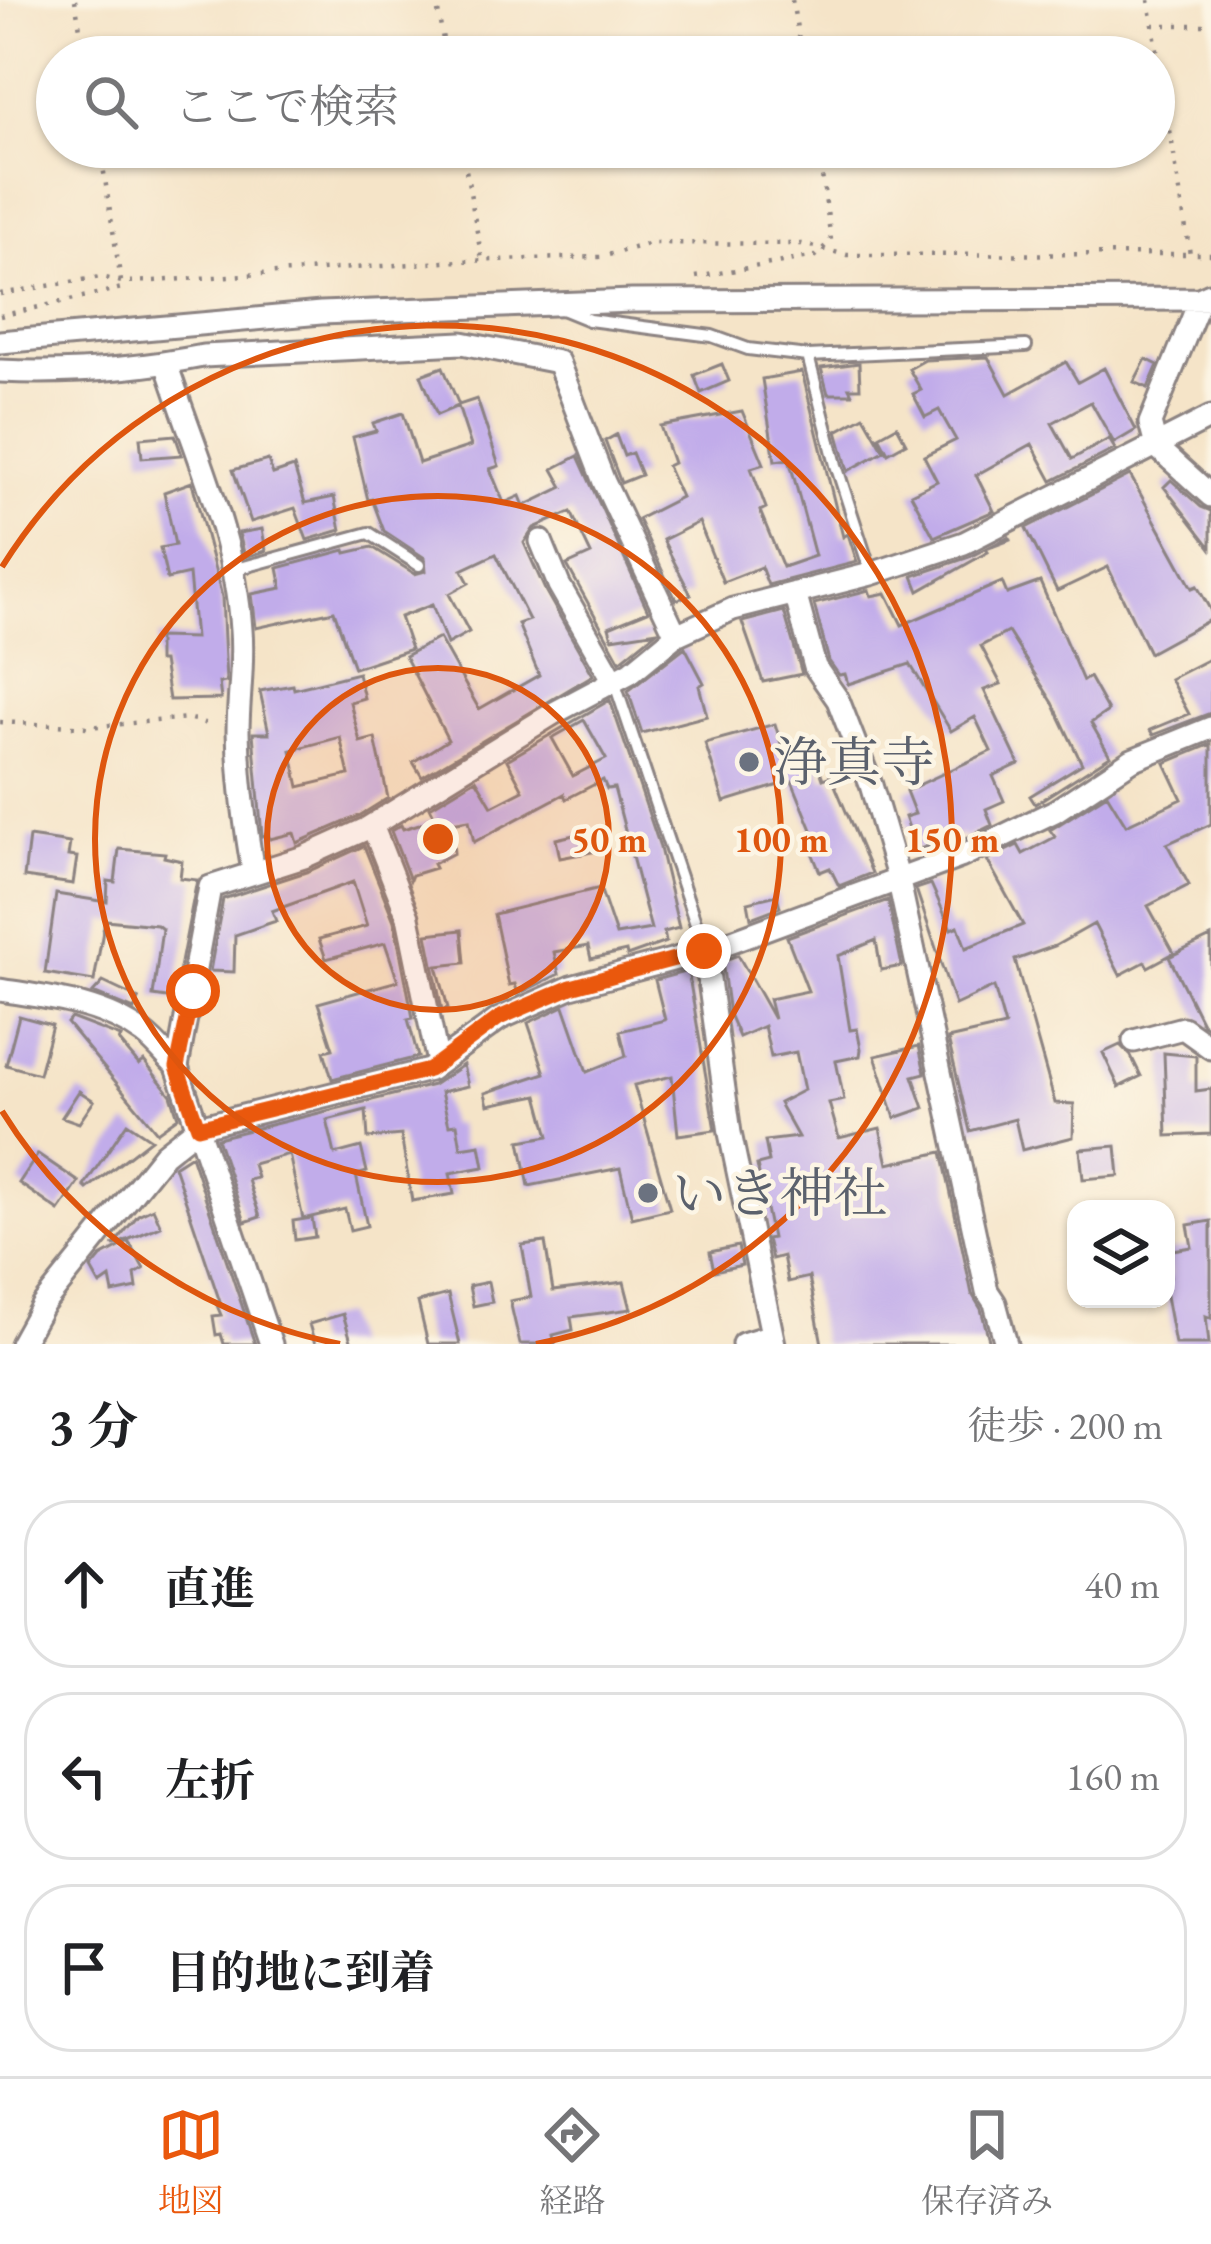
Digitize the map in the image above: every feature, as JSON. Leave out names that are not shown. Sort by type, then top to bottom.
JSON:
[{"type":"street","points":[[0,342],[321,313],[632,301],[1208,297],[1150,423],[1156,446],[1211,496]]},
{"type":"street","points":[[0,371],[41,373],[203,356],[462,343],[558,362],[604,482],[676,634]]},
{"type":"street","points":[[166,363],[220,512],[232,570],[242,632],[238,733],[244,818],[254,871]]},
{"type":"street","points":[[177,1067],[210,887],[304,857],[372,825],[614,681],[676,634],[733,609],[871,574],[964,542],[1211,417]]},
{"type":"street","points":[[541,541],[559,585],[614,681]]},
{"type":"street","points":[[795,593],[815,667],[838,700],[871,785],[898,877],[987,1292],[995,1303],[1006,1344]]},
{"type":"street","points":[[22,1344],[42,1306],[164,1154],[198,1127],[429,1070],[499,1018],[571,987],[704,951],[979,848],[1055,811],[1132,760],[1211,728]]},
{"type":"street","points":[[372,825],[408,917],[438,1064]]},
{"type":"street","points":[[704,951],[730,1133],[773,1339],[743,1344]]},
{"type":"street","points":[[0,990],[78,1003],[110,1016],[143,1034],[177,1067],[271,1344]]},
{"type":"street","points":[[1133,1040],[1183,1028],[1211,1048]]},
{"type":"lane","points":[[553,305],[589,320],[712,336],[748,349],[808,356],[1026,346]]},
{"type":"lane","points":[[808,356],[871,574]]},
{"type":"lane","points":[[232,570],[369,533],[419,565]]},
{"type":"lane","points":[[614,681],[704,951]]},
{"type":"path","points":[[75,0],[81,36]]},
{"type":"path","points":[[436,0],[442,36]]},
{"type":"path","points":[[792,0],[798,36]]},
{"type":"path","points":[[1149,0],[1155,36]]},
{"type":"path","points":[[1153,25],[1211,25]]},
{"type":"path","points":[[1175,161],[1190,254]]},
{"type":"path","points":[[0,316],[122,288],[103,168]]},
{"type":"path","points":[[466,168],[482,260]]},
{"type":"path","points":[[694,277],[816,256],[831,240],[821,168]]},
{"type":"path","points":[[0,294],[101,277],[122,282],[601,257],[651,243],[802,244],[847,255],[1211,254]]},
{"type":"path","points":[[0,722],[89,727],[188,718],[238,733]]},
{"type":"building","points":[[988,357],[1008,394],[1066,362],[1078,382],[1104,368],[1136,430],[1114,443],[1091,402],[1052,423],[1072,459],[1109,439],[1115,449],[1052,481],[1032,444],[976,475],[994,511],[934,537],[911,494],[937,481],[924,456],[956,440],[939,410],[925,417],[913,394],[921,390],[909,369],[925,360]]},
{"type":"building","points":[[1146,359],[1158,365],[1148,388],[1134,382]]},
{"type":"building","points":[[859,363],[860,388],[849,388],[852,394],[828,394],[821,368]]},
{"type":"building","points":[[722,364],[729,381],[701,393],[694,375]]},
{"type":"building","points":[[443,367],[459,405],[477,399],[499,466],[490,469],[504,503],[520,496],[524,506],[563,487],[553,469],[578,456],[648,611],[609,627],[612,638],[657,631],[620,661],[567,565],[591,554],[571,512],[534,528],[524,543],[593,675],[422,777],[413,762],[448,740],[405,656],[439,638],[479,709],[539,675],[518,624],[529,620],[496,554],[462,570],[469,583],[449,594],[469,632],[447,644],[432,605],[400,617],[411,649],[354,668],[334,611],[256,628],[252,594],[282,588],[278,568],[345,550],[372,547],[415,574],[426,571],[425,558],[384,531],[372,499],[368,500],[353,437],[376,431],[373,423],[403,413],[419,463],[471,446],[458,406],[437,415],[421,375]]},
{"type":"building","points":[[802,372],[843,537],[848,534],[857,562],[768,585],[761,567],[723,582],[699,522],[663,540],[691,595],[676,600],[638,519],[681,497],[667,466],[673,463],[660,426],[742,411],[764,464],[751,468],[766,508],[760,511],[783,567],[815,556],[789,459],[775,461],[762,379]]},
{"type":"building","points":[[864,416],[884,451],[848,471],[837,431]]},
{"type":"building","points":[[897,426],[906,443],[888,453],[879,436]]},
{"type":"building","points":[[175,435],[182,455],[142,458],[140,438]]},
{"type":"building","points":[[616,435],[624,456],[632,453],[641,475],[621,483],[605,441]]},
{"type":"building","points":[[268,460],[273,474],[294,467],[305,503],[334,497],[341,530],[307,540],[295,508],[251,522],[233,470]]},
{"type":"building","points":[[1130,475],[1192,588],[1197,586],[1211,611],[1211,619],[1149,653],[1108,567],[1057,591],[1026,528]]},
{"type":"building","points":[[1171,480],[1211,511],[1211,548],[1164,487]]},
{"type":"building","points":[[192,482],[222,597],[226,682],[219,683],[221,699],[169,700],[163,661],[158,661],[158,637],[195,638],[189,574],[167,579],[160,548],[175,545],[164,492]]},
{"type":"building","points":[[262,529],[266,551],[245,557],[239,533]]},
{"type":"building","points":[[1010,540],[986,549],[988,552],[919,591],[913,576]]},
{"type":"building","points":[[1002,582],[1007,594],[1040,582],[1083,681],[1089,677],[1108,711],[1091,723],[1110,756],[1035,804],[1030,796],[1082,764],[1053,703],[1008,632],[981,646],[1001,684],[984,690],[1019,764],[993,776],[1004,801],[986,809],[992,825],[964,839],[962,834],[917,850],[905,817],[915,814],[906,791],[991,751],[975,717],[951,731],[910,664],[848,684],[845,674],[839,675],[829,661],[814,604],[869,590],[871,596],[886,593],[902,625]]},
{"type":"building","points":[[784,611],[802,674],[763,682],[742,622]]},
{"type":"building","points":[[685,647],[704,683],[699,686],[707,716],[642,733],[628,691]]},
{"type":"building","points":[[1211,658],[1211,713],[1153,735],[1150,730],[1189,714],[1170,679]]},
{"type":"building","points":[[358,673],[364,698],[350,702],[360,742],[375,738],[388,798],[297,843],[294,833],[270,839],[268,834],[262,836],[253,733],[269,733],[260,691],[293,685],[294,689]],"holes":[[[340,737],[349,775],[299,787],[291,750]]]},
{"type":"building","points":[[610,700],[659,844],[679,928],[664,932],[666,942],[627,956],[626,951],[591,959],[588,946],[554,952],[559,974],[518,994],[515,984],[509,985],[494,914],[600,888],[616,935],[651,929],[614,788],[607,789],[603,780],[566,799],[564,794],[474,842],[469,820],[451,823],[454,853],[410,880],[391,831],[436,819],[430,807],[476,779],[492,806],[523,790],[507,760]],"holes":[[[584,720],[606,759],[573,776],[552,738]]]},
{"type":"building","points":[[775,724],[787,763],[814,753],[823,779],[831,776],[872,873],[839,886],[830,868],[820,872],[809,845],[817,842],[792,781],[724,802],[705,743]]},
{"type":"building","points":[[1211,744],[1211,824],[1167,844],[1189,885],[1148,906],[1174,953],[1120,975],[1094,924],[1055,946],[1015,960],[1055,1103],[1074,1104],[1073,1137],[1022,1150],[1015,1119],[970,1131],[948,1039],[1005,1026],[994,987],[955,1005],[916,889],[931,884],[951,929],[958,926],[966,948],[1023,925],[987,860],[1018,845],[1023,854],[1055,837],[1050,830],[1107,794],[1126,825],[1182,799],[1165,763]]},
{"type":"building","points":[[592,831],[597,851],[560,858],[556,839]]},
{"type":"building","points":[[29,837],[70,843],[68,856],[77,857],[73,884],[24,877]]},
{"type":"building","points":[[364,846],[394,921],[418,1057],[332,1079],[324,1051],[333,1049],[318,1003],[398,981],[385,943],[326,959],[319,939],[367,926],[353,882],[272,911],[276,921],[235,935],[234,972],[210,971],[223,899],[309,871]]},
{"type":"building","points":[[119,849],[165,853],[164,857],[182,861],[180,878],[197,880],[174,999],[153,996],[162,929],[157,925],[105,920],[94,981],[45,973],[56,894],[107,902],[108,881],[115,882]]},
{"type":"building","points":[[777,895],[780,907],[751,918],[748,902]]},
{"type":"building","points":[[888,900],[902,966],[881,970],[876,940],[838,956],[850,1030],[857,1029],[861,1049],[860,1056],[836,1061],[844,1100],[829,1103],[839,1138],[880,1128],[888,1164],[942,1152],[972,1294],[990,1344],[822,1344],[809,1277],[788,1282],[783,1256],[772,1259],[767,1239],[772,1238],[757,1165],[769,1162],[765,1141],[798,1137],[779,1103],[804,1090],[796,1052],[771,1057],[764,1026],[739,1037],[729,1014],[722,961],[738,955],[774,1019],[769,999],[808,991],[787,937]]},
{"type":"building","points":[[462,930],[465,963],[437,966],[448,1008],[442,1010],[427,934]]},
{"type":"building","points":[[1211,937],[1211,1030],[1202,1023],[1169,957]]},
{"type":"building","points":[[688,971],[715,1130],[678,1135],[672,1076],[634,1085],[670,1209],[632,1218],[620,1168],[529,1186],[520,1141],[549,1136],[538,1095],[488,1105],[485,1093],[545,1073],[528,1023],[564,1006],[587,1072],[626,1056],[620,1031],[665,1020],[655,980]]},
{"type":"building","points":[[103,982],[139,999],[134,1010],[93,993]]},
{"type":"building","points":[[19,1016],[52,1025],[39,1074],[6,1065]]},
{"type":"building","points":[[71,1018],[121,1037],[119,1041],[139,1065],[144,1061],[171,1095],[178,1117],[157,1132],[67,1023]]},
{"type":"building","points":[[1120,1045],[1141,1076],[1119,1087],[1103,1053]]},
{"type":"building","points":[[919,1046],[925,1073],[913,1076],[924,1108],[895,1118],[875,1056]]},
{"type":"building","points":[[1164,1053],[1196,1056],[1196,1091],[1211,1089],[1211,1134],[1167,1136]]},
{"type":"building","points":[[463,1065],[468,1086],[441,1092],[449,1125],[457,1124],[461,1148],[480,1145],[484,1167],[450,1173],[454,1194],[412,1201],[401,1135],[368,1138],[366,1110],[327,1120],[335,1154],[361,1147],[367,1172],[356,1175],[367,1226],[350,1230],[345,1209],[303,1219],[289,1154],[253,1164],[257,1178],[248,1180],[260,1217],[245,1222],[217,1138],[433,1085]]},
{"type":"building","points":[[79,1091],[94,1101],[79,1123],[62,1117]]},
{"type":"building","points":[[127,1123],[151,1139],[87,1189],[84,1186]]},
{"type":"building","points":[[1116,1146],[1119,1176],[1083,1179],[1080,1149]]},
{"type":"building","points":[[38,1154],[79,1182],[59,1211],[19,1183]]},
{"type":"building","points":[[191,1155],[255,1344],[224,1344],[221,1334],[216,1335],[213,1316],[221,1315],[216,1303],[220,1302],[174,1166]]},
{"type":"building","points":[[153,1208],[161,1226],[113,1246],[138,1215]]},
{"type":"building","points":[[312,1218],[315,1237],[295,1240],[293,1221]]},
{"type":"building","points":[[1211,1221],[1209,1344],[1175,1344],[1168,1308],[1175,1308],[1175,1250],[1192,1247],[1188,1225]]},
{"type":"building","points":[[129,1242],[144,1269],[135,1274],[137,1288],[113,1293],[110,1278],[100,1285],[91,1269],[101,1257]]},
{"type":"building","points":[[545,1242],[553,1291],[624,1282],[631,1309],[571,1317],[573,1330],[553,1335],[555,1344],[520,1344],[510,1301],[531,1297],[522,1245]]},
{"type":"building","points":[[738,1246],[742,1265],[714,1271],[710,1252]]},
{"type":"building","points":[[488,1282],[492,1302],[473,1306],[469,1286]]},
{"type":"building","points":[[448,1294],[460,1344],[428,1344],[418,1302]]},
{"type":"building","points":[[343,1314],[352,1344],[315,1344],[309,1324]]},
{"type":"place","name":"浄真寺","points":[[749,762]]},
{"type":"place","name":"いき神社","points":[[648,1193]]},
{"type":"route","points":[[193,991],[177,1067],[198,1127],[429,1070],[499,1018],[571,987],[704,951]]}]
